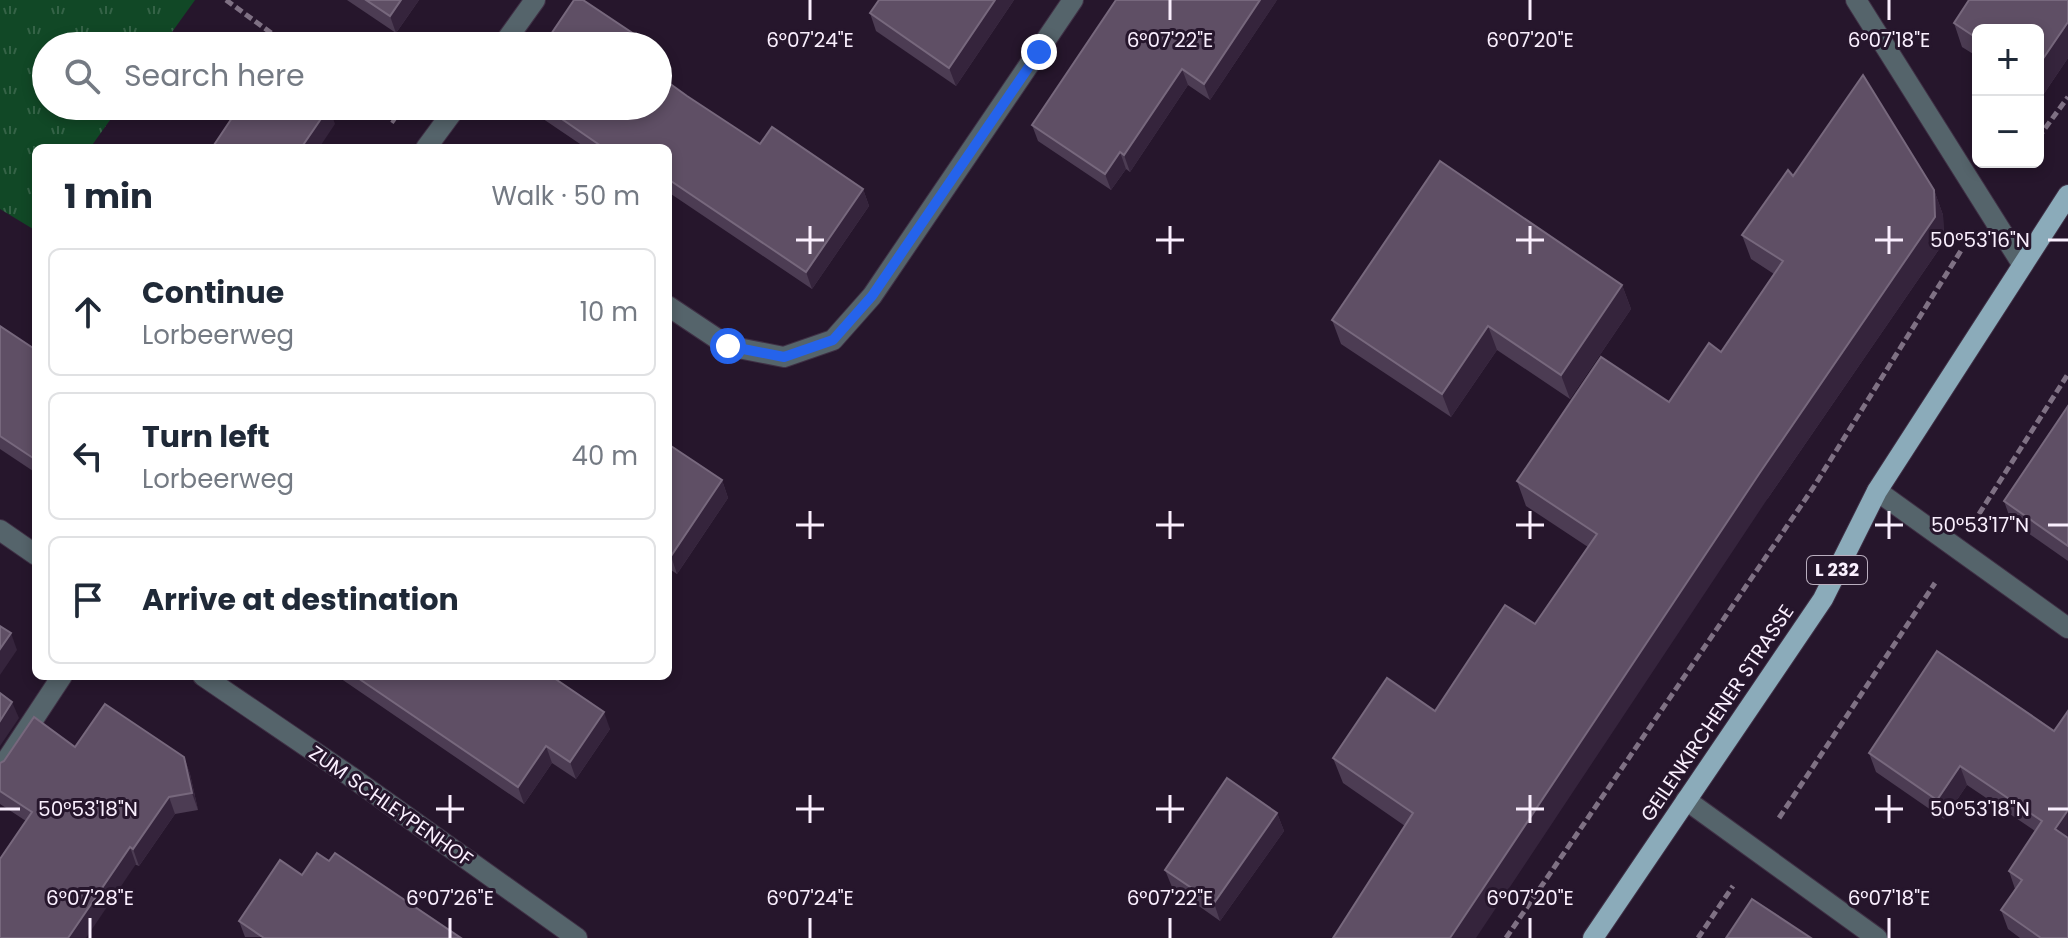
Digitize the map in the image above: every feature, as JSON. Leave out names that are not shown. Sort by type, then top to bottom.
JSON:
[{"type":"main road","name":"GEILENKIRCHENER STRASSE","points":[[1593,938],[1823,599],[1877,491],[2068,195]]},
{"type":"street","points":[[512,32],[535,0]]},
{"type":"street","points":[[672,309],[728,346],[784,357],[833,340],[872,296],[1073,0]]},
{"type":"street","points":[[1856,0],[2022,264]]},
{"type":"street","points":[[430,144],[447,120]]},
{"type":"street","points":[[1877,491],[2068,628]]},
{"type":"street","points":[[0,530],[32,552]]},
{"type":"street","points":[[0,770],[59,680]]},
{"type":"street","name":"ZUM SCHLEYPENHOF","points":[[209,680],[577,938]]},
{"type":"street","points":[[1686,800],[1877,938]]},
{"type":"path","points":[[226,0],[270,32]]},
{"type":"path","points":[[2044,130],[2068,97]]},
{"type":"path","points":[[1506,938],[1813,488],[1988,208]]},
{"type":"path","points":[[1698,938],[1957,549],[2068,374]]},
{"type":"green space","points":[[0,0],[195,0],[172,32],[32,32],[32,120],[110,120],[93,144],[32,144],[32,228],[0,209]]},
{"type":"building","points":[[366,0],[401,0],[390,16]]},
{"type":"building","points":[[574,0],[583,0],[631,32],[552,32]]},
{"type":"building","points":[[879,0],[995,0],[949,68],[870,13]]},
{"type":"building","points":[[1116,0],[1260,0],[1204,84],[1182,69],[1124,155],[1120,152],[1105,174],[1032,125]]},
{"type":"building","points":[[1969,0],[2068,0],[2068,22],[2044,57],[2044,24],[1972,24],[1972,35],[1954,23]]},
{"type":"building","points":[[1863,75],[1934,190],[1935,217],[1759,474],[1450,938],[1333,938],[1413,813],[1333,758],[1387,678],[1435,711],[1505,605],[1535,624],[1597,534],[1517,481],[1601,357],[1669,402],[1709,343],[1721,352],[1783,261],[1742,235],[1788,170],[1793,176]]},
{"type":"building","points":[[672,85],[760,144],[772,127],[863,189],[806,272],[672,182],[672,144],[598,144],[563,120],[672,120]]},
{"type":"building","points":[[231,120],[320,120],[304,144],[215,144]]},
{"type":"building","points":[[1440,161],[1622,285],[1561,375],[1488,326],[1442,394],[1332,320]]},
{"type":"building","points":[[0,326],[32,347],[32,457],[0,436]]},
{"type":"building","points":[[2068,406],[2068,546],[2004,501]]},
{"type":"building","points":[[672,447],[722,480],[672,555]]},
{"type":"building","points":[[0,626],[11,633],[0,649]]},
{"type":"building","points":[[1937,651],[2054,731],[2068,711],[2068,810],[2055,829],[2068,838],[2068,938],[2041,938],[2001,910],[2022,880],[2009,871],[2042,821],[1960,766],[1937,800],[1869,753]]},
{"type":"building","points":[[361,680],[557,680],[604,712],[570,762],[546,746],[518,787]]},
{"type":"building","points":[[0,693],[12,702],[0,721]]},
{"type":"building","points":[[105,704],[184,757],[192,793],[169,797],[133,849],[130,847],[68,938],[0,938],[0,859],[32,812],[0,791],[0,763],[34,717],[75,747]]},
{"type":"building","points":[[1227,778],[1277,813],[1214,903],[1165,870]]},
{"type":"building","points":[[317,853],[329,861],[335,853],[461,938],[264,938],[239,921],[280,860],[302,875]]},
{"type":"building","points":[[1752,899],[1811,938],[1726,938]]},
{"type":"route","points":[[728,346],[784,357],[833,340],[872,296],[1039,52]]}]
